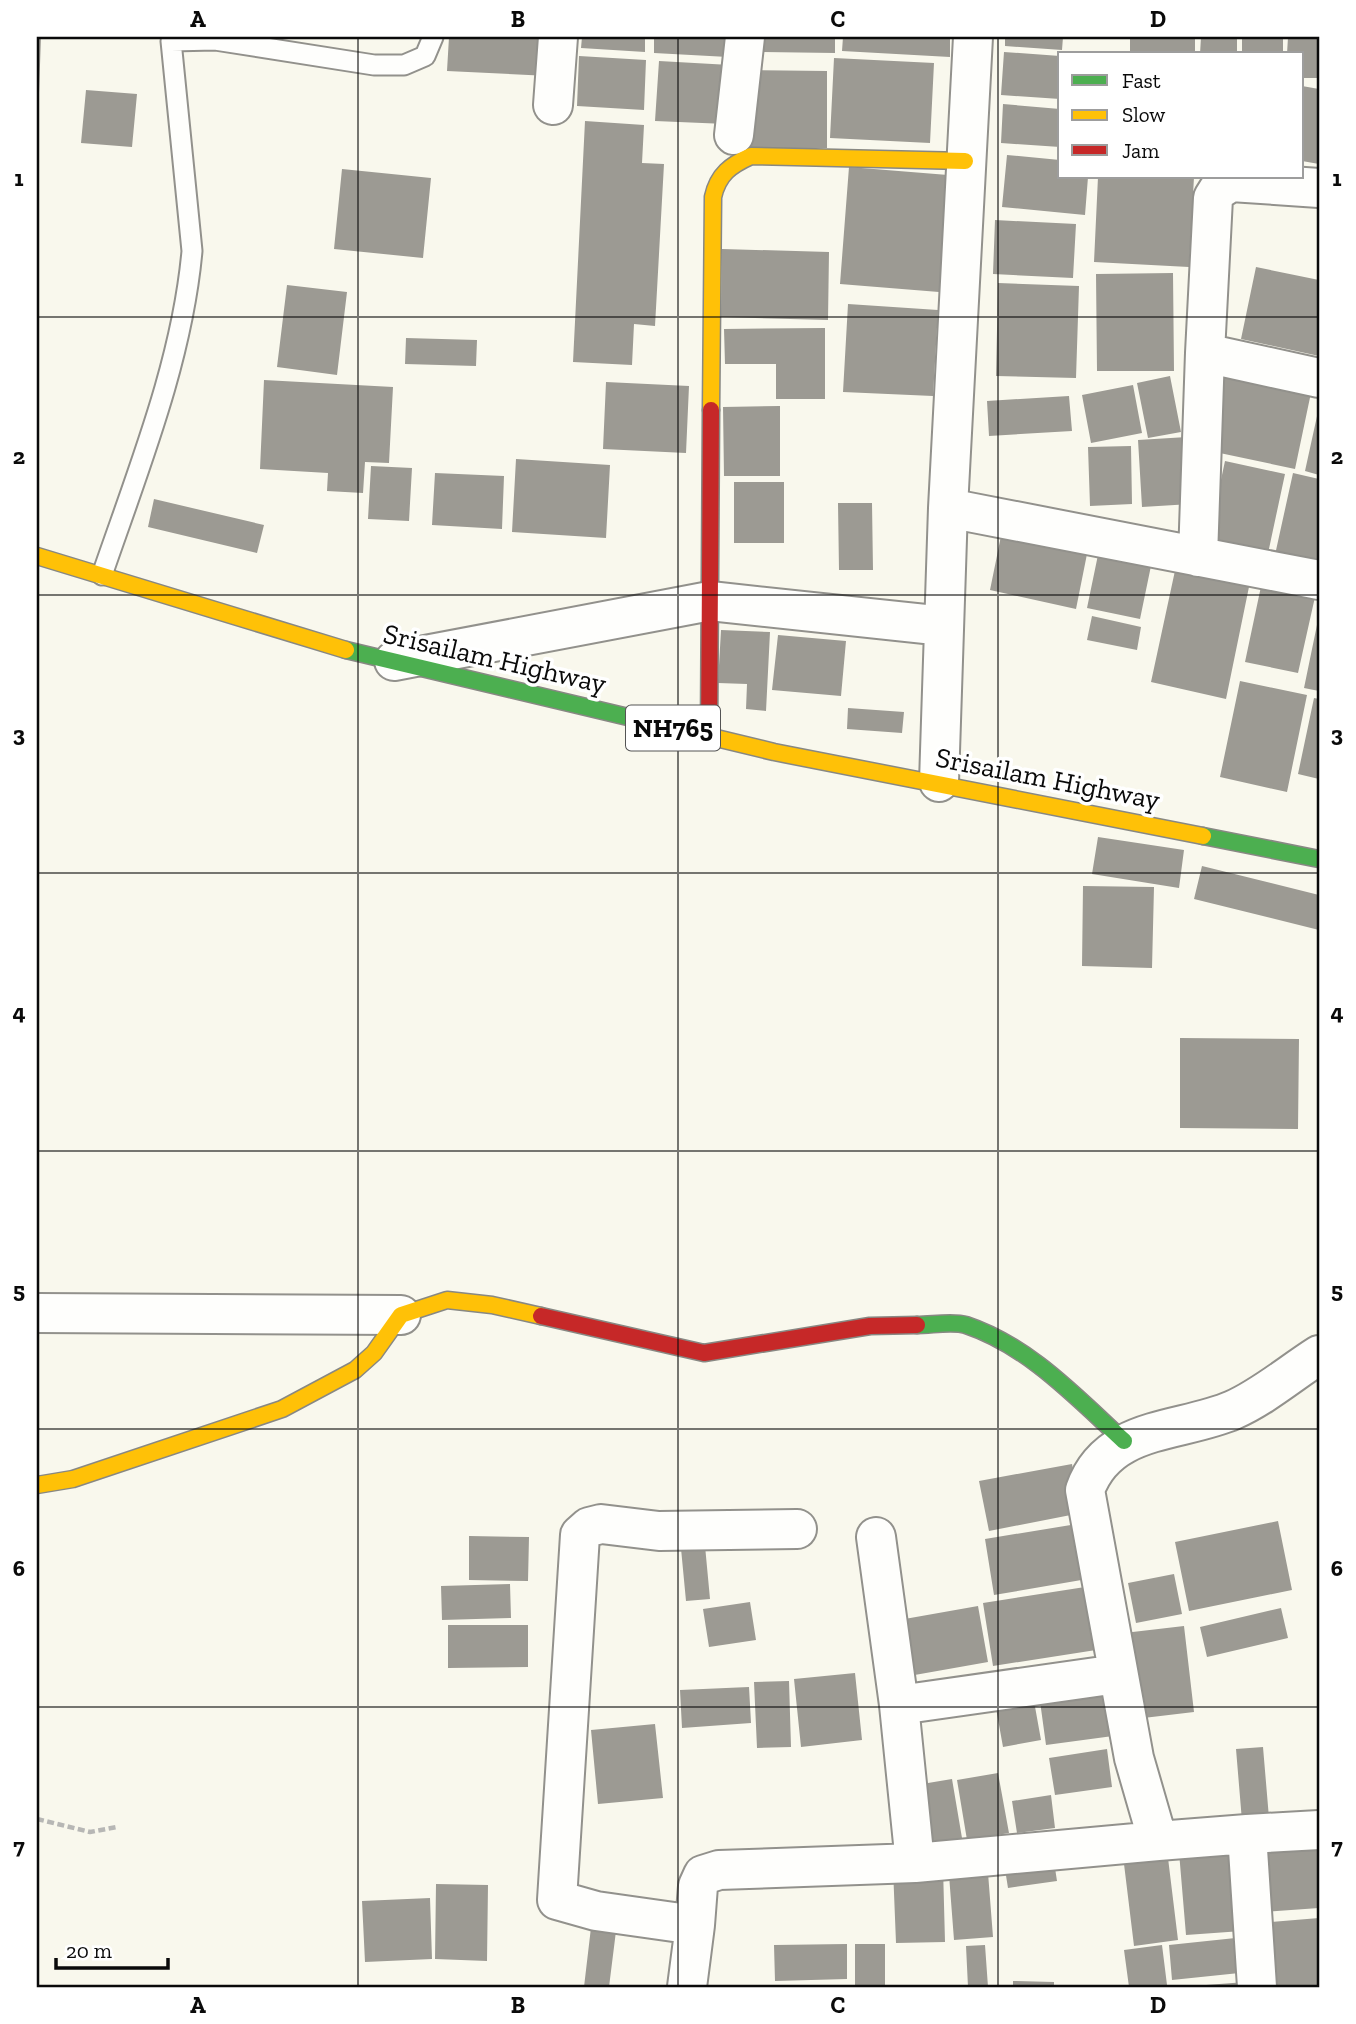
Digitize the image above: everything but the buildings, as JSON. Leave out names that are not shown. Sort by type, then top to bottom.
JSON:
[{"type":"main road","points":[[709,736],[713,197],[716,181],[727,167],[751,156],[965,161]]},
{"type":"main road","name":"Srisailam Highway","points":[[37,556],[338,648],[774,752],[939,782],[1319,859]]},
{"type":"main road","points":[[37,1485],[74,1479],[282,1409],[355,1370],[374,1353],[401,1315],[447,1300],[492,1305],[704,1353],[870,1326],[964,1324],[1010,1346],[1053,1376],[1124,1441]]},
{"type":"street","points":[[552,105],[558,37]]},
{"type":"street","points":[[734,135],[745,37]]},
{"type":"street","points":[[939,782],[948,508],[973,37]]},
{"type":"street","points":[[1199,557],[1213,198],[1218,190],[1231,182],[1319,188]]},
{"type":"street","points":[[1205,353],[1319,378]]},
{"type":"street","points":[[948,508],[1319,580]]},
{"type":"street","points":[[394,661],[710,601],[944,626]]},
{"type":"street","points":[[37,1313],[401,1315]]},
{"type":"street","points":[[1158,1842],[1134,1758],[1085,1490],[1091,1472],[1124,1441],[1234,1409],[1319,1355]]},
{"type":"street","points":[[695,1925],[596,1911],[557,1900],[580,1535],[589,1527],[601,1524],[659,1531],[797,1529]]},
{"type":"street","points":[[876,1537],[899,1705],[915,1863]]},
{"type":"street","points":[[899,1705],[1117,1674]]},
{"type":"street","points":[[687,1987],[703,1875],[719,1870],[915,1863],[1319,1830]]},
{"type":"street","points":[[1247,1834],[1257,1987]]},
{"type":"lane","points":[[103,575],[150,435],[190,279],[192,251],[171,39],[215,40],[374,65],[404,65],[425,56],[433,37]]},
{"type":"path","points":[[37,1819],[82,1831],[117,1827]]},
{"type":"traffic: fast","points":[[346,650],[687,731]]},
{"type":"traffic: fast","points":[[1203,836],[1319,859]]},
{"type":"traffic: fast","points":[[917,1325],[966,1325],[1011,1346],[1051,1375],[1124,1441]]},
{"type":"traffic: slow","points":[[711,410],[713,197],[718,182],[726,171],[751,156],[965,161]]},
{"type":"traffic: slow","points":[[37,556],[346,650]]},
{"type":"traffic: slow","points":[[687,731],[774,752],[1203,836]]},
{"type":"traffic: slow","points":[[37,1485],[73,1479],[282,1409],[355,1370],[374,1353],[401,1315],[447,1300],[492,1305],[541,1316]]},
{"type":"traffic: jam","points":[[709,736],[711,410]]},
{"type":"traffic: jam","points":[[541,1316],[704,1353],[870,1326],[917,1325]]}]
